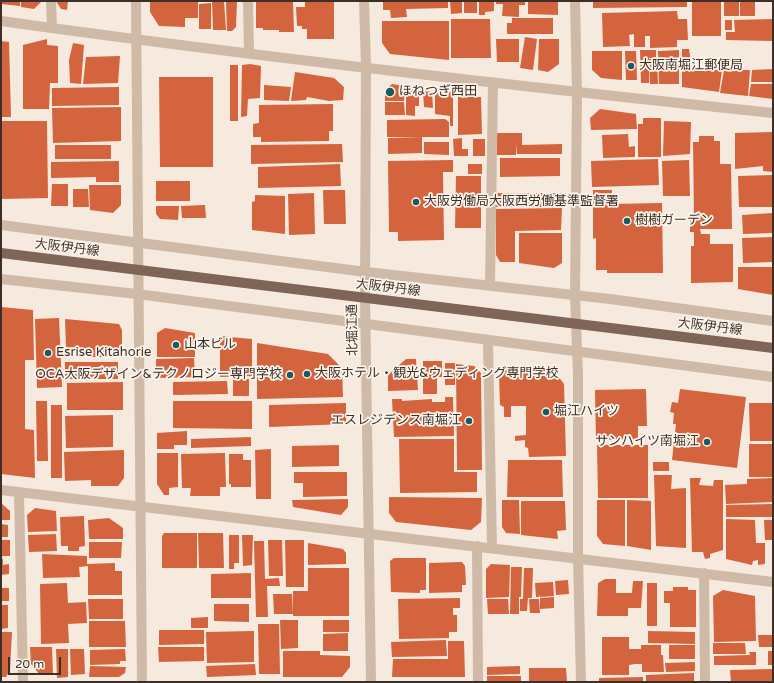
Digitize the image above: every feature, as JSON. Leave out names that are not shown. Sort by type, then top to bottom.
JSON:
[{"type":"main road","name":"大阪伊丹線","points":[[1,253],[773,348]]},
{"type":"street","points":[[51,1],[52,28]]},
{"type":"street","points":[[136,1],[137,294],[142,682]]},
{"type":"street","points":[[248,1],[249,54]]},
{"type":"street","name":"北堀江通","points":[[364,1],[366,67],[365,298],[371,682]]},
{"type":"street","points":[[575,1],[577,93],[575,295],[578,351],[578,558],[581,682]]},
{"type":"street","points":[[1,21],[249,54],[577,93],[773,113]]},
{"type":"street","points":[[490,285],[493,82]]},
{"type":"street","points":[[1,225],[366,272],[575,295],[773,321]]},
{"type":"street","points":[[1,279],[137,294],[366,326],[578,351],[773,377]]},
{"type":"street","points":[[488,341],[492,548]]},
{"type":"street","points":[[1,490],[773,582]]},
{"type":"street","points":[[19,492],[23,682]]},
{"type":"street","points":[[477,546],[478,682]]},
{"type":"street","points":[[704,573],[705,682]]},
{"type":"building","points":[[1,1],[20,1],[20,6],[1,4]]},
{"type":"building","points":[[21,1],[42,1],[34,9],[21,7]]},
{"type":"building","points":[[56,1],[68,1],[67,10],[61,9]]},
{"type":"building","points":[[150,1],[198,1],[198,18],[185,18],[185,27],[159,26],[150,12]]},
{"type":"building","points":[[212,1],[224,1],[226,30],[213,30]]},
{"type":"building","points":[[256,1],[293,1],[294,32],[279,32],[279,30],[263,30],[263,28],[256,28]]},
{"type":"building","points":[[305,1],[334,1],[334,39],[307,39],[307,29],[302,29],[302,26],[297,26],[296,7],[305,7]]},
{"type":"building","points":[[383,1],[448,1],[448,8],[406,9],[407,17],[391,18],[390,10],[383,10]]},
{"type":"building","points":[[450,1],[462,1],[462,13],[451,14]]},
{"type":"building","points":[[464,1],[477,1],[477,13],[464,13]]},
{"type":"building","points":[[479,1],[494,1],[494,11],[485,12],[485,15],[479,15]]},
{"type":"building","points":[[496,1],[525,1],[525,5],[519,5],[519,17],[502,16],[503,4],[496,4]]},
{"type":"building","points":[[528,1],[558,1],[558,15],[528,14]]},
{"type":"building","points":[[593,1],[687,1],[687,7],[593,8]]},
{"type":"building","points":[[692,1],[721,1],[721,36],[692,36]]},
{"type":"building","points":[[724,1],[739,1],[739,16],[724,16]]},
{"type":"building","points":[[740,1],[755,1],[755,16],[740,16]]},
{"type":"building","points":[[226,2],[237,2],[236,27],[232,31],[227,31]]},
{"type":"building","points":[[211,3],[211,29],[199,29],[199,4]]},
{"type":"building","points":[[677,11],[678,19],[687,19],[688,40],[677,40],[677,47],[650,48],[650,36],[645,36],[645,47],[634,47],[634,34],[629,35],[630,46],[603,47],[602,13]]},
{"type":"building","points":[[512,18],[553,18],[553,34],[507,34],[507,23],[512,23]]},
{"type":"building","points":[[451,19],[490,19],[491,58],[451,58]]},
{"type":"building","points":[[773,19],[773,41],[726,40],[726,32],[735,32],[734,20]]},
{"type":"building","points":[[725,20],[732,20],[732,30],[725,30]]},
{"type":"building","points":[[382,21],[449,21],[449,60],[390,54],[382,43]]},
{"type":"building","points":[[525,37],[537,39],[533,70],[520,68]]},
{"type":"building","points":[[47,39],[47,45],[58,46],[58,83],[50,83],[49,109],[23,109],[23,45]]},
{"type":"building","points":[[496,39],[519,39],[519,62],[497,62]]},
{"type":"building","points":[[539,39],[559,39],[559,64],[548,72],[538,70]]},
{"type":"building","points":[[1,41],[9,42],[11,117],[1,117]]},
{"type":"building","points":[[73,43],[84,45],[81,84],[70,83],[69,60]]},
{"type":"building","points":[[682,49],[689,49],[692,69],[722,70],[719,92],[682,87]]},
{"type":"building","points":[[640,50],[656,50],[656,58],[649,58],[649,83],[641,83]]},
{"type":"building","points":[[679,50],[679,84],[659,84],[658,51]]},
{"type":"building","points":[[592,51],[622,51],[622,80],[601,78],[592,70]]},
{"type":"building","points":[[625,51],[636,51],[637,80],[626,80]]},
{"type":"building","points":[[120,56],[118,83],[83,84],[86,57]]},
{"type":"building","points":[[649,59],[657,59],[658,84],[650,84]]},
{"type":"building","points":[[250,64],[261,66],[260,98],[248,99],[247,116],[241,117],[242,65]]},
{"type":"building","points":[[230,65],[238,65],[238,121],[230,121]]},
{"type":"building","points":[[773,69],[773,82],[751,82],[752,70]]},
{"type":"building","points":[[724,70],[750,70],[748,96],[720,93]]},
{"type":"building","points":[[295,72],[334,78],[344,87],[343,100],[329,101],[307,97],[306,100],[291,101]]},
{"type":"building","points":[[159,77],[213,77],[213,167],[160,167]]},
{"type":"building","points":[[392,84],[405,86],[404,101],[385,101],[385,90]]},
{"type":"building","points":[[751,84],[773,84],[773,99],[749,96]]},
{"type":"building","points":[[264,85],[291,87],[289,101],[264,100]]},
{"type":"building","points":[[406,86],[419,88],[419,106],[415,106],[415,116],[406,115]]},
{"type":"building","points":[[119,87],[119,105],[52,106],[52,88]]},
{"type":"building","points":[[423,91],[432,92],[433,108],[424,107]]},
{"type":"building","points":[[435,92],[453,92],[453,126],[450,126],[450,116],[435,114]]},
{"type":"building","points":[[458,97],[481,97],[482,134],[458,135]]},
{"type":"building","points":[[385,102],[404,102],[405,115],[385,115]]},
{"type":"building","points":[[333,104],[333,131],[329,131],[329,141],[261,142],[261,137],[253,137],[253,124],[259,123],[259,105]]},
{"type":"building","points":[[121,107],[121,141],[53,143],[52,108]]},
{"type":"building","points":[[600,109],[636,114],[637,129],[591,130],[590,118]]},
{"type":"building","points":[[643,118],[661,118],[661,157],[638,157],[638,124],[643,124]]},
{"type":"building","points":[[445,119],[449,122],[449,137],[387,137],[387,120]]},
{"type":"building","points":[[1,121],[47,121],[48,198],[1,199]]},
{"type":"building","points":[[664,121],[691,122],[690,154],[663,156]]},
{"type":"building","points":[[773,132],[773,172],[763,171],[763,166],[735,169],[735,133]]},
{"type":"building","points":[[497,133],[522,133],[522,145],[562,144],[562,154],[517,154],[516,144],[516,155],[497,155]]},
{"type":"building","points":[[628,134],[629,147],[635,146],[635,157],[603,158],[602,135]]},
{"type":"building","points":[[699,136],[714,136],[714,141],[720,141],[720,164],[731,164],[732,229],[700,229],[701,234],[710,234],[710,244],[733,244],[733,282],[691,283],[691,246],[694,246],[694,232],[690,232],[690,219],[694,219],[693,142],[699,142]]},
{"type":"building","points":[[422,137],[422,153],[388,154],[388,138]]},
{"type":"building","points":[[462,138],[462,149],[468,149],[468,156],[454,156],[453,139]]},
{"type":"building","points":[[473,139],[485,139],[485,156],[473,156]]},
{"type":"building","points":[[424,142],[449,142],[449,155],[424,154]]},
{"type":"building","points":[[342,144],[343,162],[251,164],[251,145]]},
{"type":"building","points":[[55,145],[111,145],[111,159],[55,159]]},
{"type":"building","points":[[500,158],[560,158],[560,176],[500,177]]},
{"type":"building","points":[[658,159],[659,185],[592,187],[591,161]]},
{"type":"building","name":"大阪労働局大阪西労働基準監督署","points":[[453,160],[453,172],[443,172],[444,240],[398,241],[398,232],[389,232],[388,161]]},
{"type":"building","points":[[689,160],[690,196],[663,196],[662,161]]},
{"type":"building","points":[[119,161],[119,182],[96,182],[96,177],[51,178],[51,162]]},
{"type":"building","points":[[340,164],[341,186],[258,188],[258,167]]},
{"type":"building","points":[[468,164],[482,164],[482,174],[468,174]]},
{"type":"building","points":[[773,175],[773,207],[739,207],[738,176]]},
{"type":"building","points":[[456,176],[481,176],[481,228],[455,228]]},
{"type":"building","points":[[156,181],[190,181],[190,201],[156,201]]},
{"type":"building","points":[[52,184],[68,184],[68,206],[51,206]]},
{"type":"building","points":[[89,185],[121,185],[121,205],[113,213],[90,210]]},
{"type":"building","points":[[73,189],[88,189],[89,207],[73,207]]},
{"type":"building","points":[[323,190],[345,190],[346,224],[324,224]]},
{"type":"building","name":"樹樹ガーデン","points":[[593,190],[612,190],[612,204],[662,203],[663,273],[607,273],[607,270],[596,270],[596,238],[593,239]]},
{"type":"building","points":[[314,193],[315,234],[289,235],[288,194]]},
{"type":"building","points":[[496,193],[562,193],[562,207],[496,207]]},
{"type":"building","points":[[255,195],[285,196],[285,234],[252,230],[252,202],[255,201]]},
{"type":"building","points":[[205,205],[206,218],[182,218],[181,206]]},
{"type":"building","points":[[156,206],[179,206],[178,220],[160,219],[156,214]]},
{"type":"building","points":[[562,208],[561,230],[515,231],[515,262],[500,262],[496,255],[496,209]]},
{"type":"building","points":[[773,213],[773,233],[743,234],[742,215]]},
{"type":"building","points":[[519,233],[562,233],[562,263],[554,268],[519,263]]},
{"type":"building","points":[[773,237],[773,262],[743,263],[742,238]]},
{"type":"building","points":[[738,267],[773,267],[773,295],[738,289]]},
{"type":"building","points":[[1,307],[33,310],[34,360],[25,360],[25,429],[34,430],[35,478],[1,474]]},
{"type":"building","name":"Esrise Kitahorie","points":[[59,318],[62,387],[37,388],[35,319]]},
{"type":"building","points":[[65,319],[119,324],[122,330],[122,357],[87,357],[76,348],[66,347]]},
{"type":"building","name":"山本ビル","points":[[165,328],[195,333],[195,357],[157,357],[157,333]]},
{"type":"building","points":[[220,336],[252,339],[252,376],[220,377]]},
{"type":"building","points":[[257,343],[328,354],[342,368],[343,397],[257,399]]},
{"type":"building","points":[[194,358],[195,377],[156,378],[156,359]]},
{"type":"building","points":[[406,359],[416,359],[418,390],[388,391],[388,375]]},
{"type":"building","points":[[423,361],[442,361],[442,377],[437,377],[437,394],[423,394]]},
{"type":"building","points":[[65,362],[118,362],[118,379],[65,379]]},
{"type":"building","points":[[445,363],[455,363],[455,385],[445,385]]},
{"type":"building","name":"エスレジデンス南堀江","points":[[456,364],[474,366],[481,373],[482,470],[457,470]]},
{"type":"building","name":"堀江ハイツ","points":[[504,370],[558,376],[564,384],[566,456],[529,457],[528,448],[525,447],[525,440],[515,441],[515,436],[526,435],[526,406],[511,406],[511,417],[504,417],[504,407],[500,405],[499,376]]},
{"type":"building","points":[[233,379],[249,379],[249,396],[233,396]]},
{"type":"building","points":[[227,381],[228,394],[173,395],[173,382]]},
{"type":"building","points":[[123,382],[123,410],[67,410],[67,383]]},
{"type":"building","points":[[646,389],[647,426],[638,426],[638,439],[596,440],[595,390]]},
{"type":"building","name":"サンハイツ南堀江","points":[[680,389],[746,397],[737,468],[672,460],[676,424],[673,424],[674,413],[670,412],[672,402],[678,403]]},
{"type":"building","points":[[445,397],[453,397],[454,436],[394,437],[392,399],[402,399],[402,401],[432,399],[432,402],[445,402]]},
{"type":"building","points":[[36,401],[47,401],[48,461],[37,461]]},
{"type":"building","points":[[173,401],[252,401],[252,429],[173,428]]},
{"type":"building","points":[[346,403],[346,424],[269,427],[269,405]]},
{"type":"building","points":[[749,403],[773,403],[773,441],[750,441]]},
{"type":"building","points":[[51,405],[62,405],[62,478],[51,478]]},
{"type":"building","points":[[113,415],[113,447],[66,448],[65,416]]},
{"type":"building","points":[[187,431],[187,445],[174,445],[174,449],[157,449],[157,433]]},
{"type":"building","points":[[251,437],[251,446],[191,448],[191,439]]},
{"type":"building","points":[[399,439],[454,439],[454,472],[477,472],[477,492],[400,493]]},
{"type":"building","points":[[749,444],[773,444],[773,477],[749,477]]},
{"type":"building","points":[[339,445],[339,466],[292,467],[292,446]]},
{"type":"building","points":[[597,445],[648,445],[648,498],[598,498]]},
{"type":"building","points":[[271,449],[271,499],[256,499],[255,450]]},
{"type":"building","points":[[124,450],[124,478],[118,486],[91,486],[91,480],[65,481],[64,452]]},
{"type":"building","points":[[157,453],[178,453],[178,487],[169,488],[169,495],[164,495],[157,484]]},
{"type":"building","points":[[225,453],[226,487],[220,487],[220,496],[190,496],[191,488],[182,488],[181,454]]},
{"type":"building","points":[[229,454],[243,454],[243,460],[251,460],[251,487],[231,487],[231,484],[229,484]]},
{"type":"building","points":[[508,460],[562,460],[563,497],[507,497]]},
{"type":"building","points":[[653,462],[669,462],[669,471],[653,471]]},
{"type":"building","points":[[294,472],[347,472],[347,496],[303,497],[303,483],[294,483]]},
{"type":"building","points":[[654,475],[672,475],[671,489],[686,488],[686,548],[656,546]]},
{"type":"building","points":[[690,478],[701,478],[699,485],[713,486],[714,480],[723,480],[723,550],[710,554],[710,558],[705,559],[703,552],[692,552]]},
{"type":"building","points":[[773,478],[773,502],[726,504],[725,485],[747,484],[747,479]]},
{"type":"building","points":[[389,497],[482,498],[481,522],[471,530],[396,522],[389,513]]},
{"type":"building","points":[[348,499],[348,507],[341,515],[293,507],[292,500]]},
{"type":"building","points":[[502,500],[519,500],[520,534],[506,533],[502,527]]},
{"type":"building","points":[[597,500],[625,500],[625,546],[603,544],[597,536]]},
{"type":"building","points":[[627,500],[651,501],[651,550],[627,546]]},
{"type":"building","points":[[521,501],[565,501],[566,530],[557,531],[558,539],[521,535]]},
{"type":"building","points":[[1,503],[10,511],[10,520],[1,520]]},
{"type":"building","points":[[773,504],[773,517],[726,517],[726,505]]},
{"type":"building","points":[[35,508],[56,511],[57,531],[28,532],[27,515]]},
{"type":"building","points":[[84,516],[85,546],[79,547],[79,551],[68,551],[68,546],[61,546],[60,517]]},
{"type":"building","points":[[109,518],[123,528],[123,539],[89,539],[88,520]]},
{"type":"building","points":[[726,519],[755,520],[756,543],[765,543],[765,564],[758,565],[758,560],[753,561],[752,565],[726,559]]},
{"type":"building","points":[[764,520],[773,520],[773,540],[765,540]]},
{"type":"building","points":[[1,524],[8,525],[8,537],[1,537]]},
{"type":"building","points":[[164,533],[197,533],[197,568],[162,568],[162,536]]},
{"type":"building","points":[[198,533],[223,533],[224,568],[199,568]]},
{"type":"building","points":[[56,534],[57,551],[29,552],[28,535]]},
{"type":"building","points":[[229,535],[239,535],[239,563],[234,563],[234,569],[229,569]]},
{"type":"building","points":[[242,535],[253,535],[252,565],[243,566]]},
{"type":"building","points":[[1,540],[10,540],[10,556],[1,556]]},
{"type":"building","points":[[268,540],[282,540],[283,576],[269,576]]},
{"type":"building","points":[[285,540],[304,540],[304,587],[286,587]]},
{"type":"building","points":[[254,541],[264,541],[265,579],[279,578],[280,586],[267,586],[268,617],[256,617]]},
{"type":"building","points":[[89,542],[122,542],[121,558],[89,558]]},
{"type":"building","points":[[308,543],[343,549],[346,553],[346,564],[308,565]]},
{"type":"building","points":[[42,554],[87,556],[87,564],[115,563],[115,571],[122,571],[122,595],[88,595],[88,566],[79,567],[80,577],[43,578]]},
{"type":"building","points":[[394,558],[426,558],[426,590],[420,590],[420,593],[391,592],[390,561]]},
{"type":"building","points":[[1,559],[3,559],[3,565],[9,564],[9,574],[1,575]]},
{"type":"building","points":[[462,562],[465,566],[466,585],[462,585],[462,592],[429,593],[429,563]]},
{"type":"building","points":[[491,564],[510,565],[509,597],[486,598],[486,569]]},
{"type":"building","points":[[511,567],[522,567],[519,614],[510,614]]},
{"type":"building","points":[[308,568],[349,568],[349,616],[293,616],[293,591],[308,591]]},
{"type":"building","points":[[524,568],[533,568],[532,598],[528,598],[527,611],[520,611],[520,599],[523,599]]},
{"type":"building","points":[[251,573],[251,598],[211,598],[211,574]]},
{"type":"building","points":[[605,579],[616,579],[616,593],[632,593],[633,581],[643,581],[641,608],[628,608],[628,616],[597,616],[598,583]]},
{"type":"building","points":[[568,580],[569,594],[556,595],[555,581]]},
{"type":"building","points":[[553,582],[554,596],[540,597],[539,595],[539,597],[536,597],[535,583]]},
{"type":"building","points":[[67,583],[68,603],[86,602],[87,623],[68,624],[69,643],[41,644],[40,584]]},
{"type":"building","points":[[647,583],[657,583],[657,626],[647,626]]},
{"type":"building","points":[[673,587],[688,587],[688,590],[696,590],[696,627],[670,627],[670,603],[664,603],[664,591],[673,591]]},
{"type":"building","points":[[1,588],[9,588],[9,601],[1,601]]},
{"type":"building","points":[[723,590],[755,596],[756,641],[714,642],[713,596]]},
{"type":"building","points":[[273,594],[292,594],[293,614],[274,614]]},
{"type":"building","points":[[554,597],[554,608],[540,609],[540,598]]},
{"type":"building","points":[[460,598],[460,608],[453,608],[453,615],[457,615],[457,632],[449,632],[449,638],[399,639],[398,599]]},
{"type":"building","points":[[88,599],[123,599],[123,619],[89,619]]},
{"type":"building","points":[[487,599],[508,599],[509,614],[488,614]]},
{"type":"building","points":[[529,599],[539,599],[540,613],[530,613]]},
{"type":"building","points":[[214,604],[249,604],[249,622],[214,621]]},
{"type":"building","points":[[1,605],[8,605],[8,628],[1,629]]},
{"type":"building","points":[[208,617],[208,628],[191,628],[191,618]]},
{"type":"building","points":[[280,620],[298,620],[298,648],[281,649]]},
{"type":"building","points":[[323,620],[349,620],[349,632],[323,632]]},
{"type":"building","points":[[89,621],[125,621],[126,647],[89,647]]},
{"type":"building","points":[[258,624],[279,624],[280,674],[259,674]]},
{"type":"building","points":[[159,630],[204,630],[204,644],[159,645]]},
{"type":"building","points":[[254,631],[254,662],[207,663],[206,632]]},
{"type":"building","points":[[648,631],[695,632],[695,644],[648,643]]},
{"type":"building","points":[[1,632],[12,632],[10,670],[6,677],[1,677]]},
{"type":"building","points":[[348,633],[348,651],[323,651],[323,634]]},
{"type":"building","points":[[758,635],[773,635],[773,647],[759,647]]},
{"type":"building","points":[[602,637],[629,637],[629,649],[641,649],[641,645],[661,645],[664,672],[642,672],[642,664],[635,664],[629,665],[629,675],[602,675]]},
{"type":"building","points":[[446,640],[447,656],[392,657],[391,642]]},
{"type":"building","points":[[448,641],[464,641],[465,677],[392,677],[393,659],[448,659]]},
{"type":"building","points":[[713,643],[745,643],[746,654],[713,654]]},
{"type":"building","points":[[669,645],[695,645],[695,659],[669,659]]},
{"type":"building","points":[[30,647],[52,647],[53,675],[40,675],[31,664]]},
{"type":"building","points":[[158,647],[204,647],[204,661],[159,662]]},
{"type":"building","points":[[56,649],[68,649],[68,677],[57,678]]},
{"type":"building","points":[[70,649],[84,649],[85,674],[71,675]]},
{"type":"building","points":[[125,649],[126,661],[120,661],[120,664],[90,665],[90,650]]},
{"type":"building","points":[[283,651],[320,651],[320,655],[350,656],[350,667],[342,677],[283,677]]},
{"type":"building","points":[[768,651],[773,651],[773,665],[768,665]]},
{"type":"building","points":[[749,652],[756,652],[756,665],[714,665],[714,656],[750,655]]},
{"type":"building","points":[[695,662],[695,671],[666,672],[665,663]]},
{"type":"building","points":[[255,664],[256,675],[207,677],[206,666]]},
{"type":"building","points":[[90,666],[126,667],[125,673],[119,677],[89,677]]},
{"type":"building","points":[[520,666],[520,674],[487,675],[487,667]]},
{"type":"building","points":[[529,668],[566,668],[567,682],[529,682]]},
{"type":"building","points":[[773,669],[773,682],[731,682],[730,670]]},
{"type":"building","points":[[694,673],[694,682],[646,682],[646,675]]},
{"type":"building","points":[[487,676],[521,676],[521,682],[487,682]]},
{"type":"building","points":[[643,677],[643,682],[599,682],[599,678]]},
{"type":"place","name":"大阪南堀江郵便局","points":[[631,66]]},
{"type":"place","name":"ほねつぎ西田","points":[[390,92]]},
{"type":"place","name":"大阪労働局大阪西労働基準監督署","points":[[416,202]]},
{"type":"place","name":"樹樹ガーデン","points":[[627,221]]},
{"type":"place","name":"山本ビル","points":[[176,345]]},
{"type":"place","name":"Esrise Kitahorie","points":[[48,353]]},
{"type":"place","name":"大阪ホテル・観光&ウェディング専門学校","points":[[307,374]]},
{"type":"place","name":"OCA大阪デザイン&テクノロジー専門学校","points":[[290,375]]},
{"type":"place","name":"堀江ハイツ","points":[[546,412]]},
{"type":"place","name":"エスレジデンス南堀江","points":[[469,421]]},
{"type":"place","name":"サンハイツ南堀江","points":[[707,442]]}]
